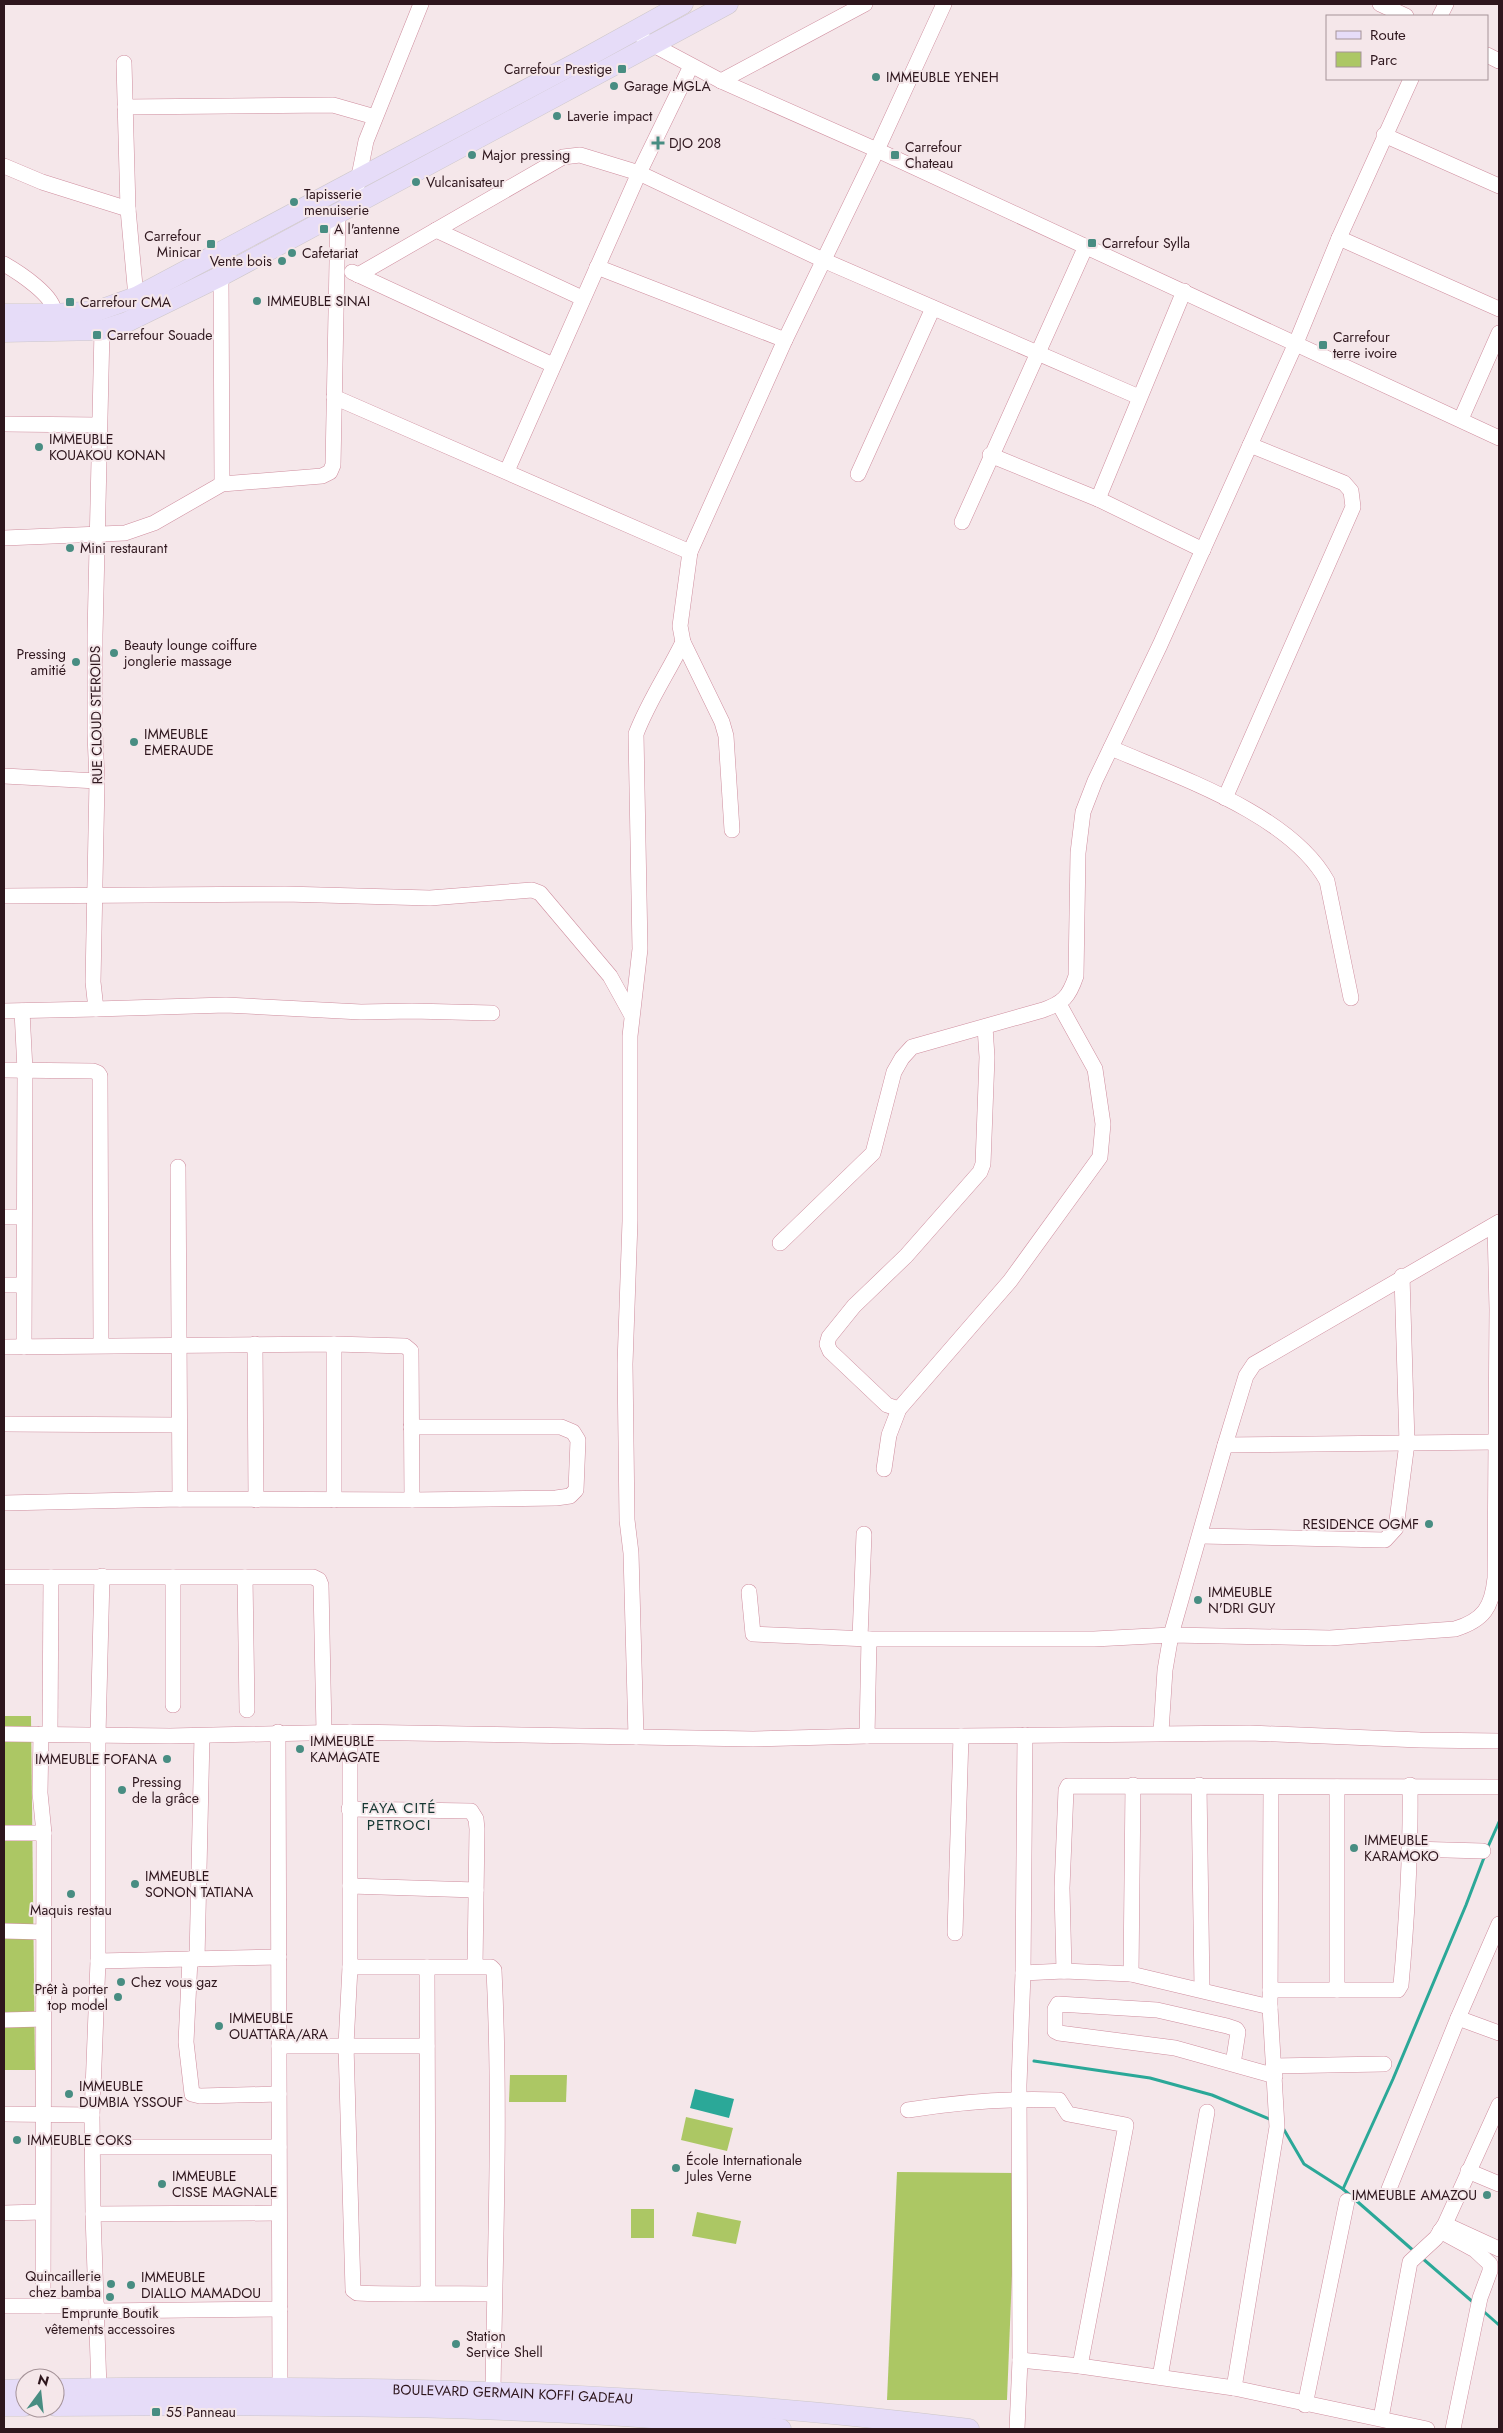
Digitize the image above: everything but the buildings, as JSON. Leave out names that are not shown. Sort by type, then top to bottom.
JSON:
[{"type":"main road","points":[[4,314],[97,312],[136,297],[578,62],[629,32],[683,4]]},
{"type":"main road","points":[[4,332],[102,330],[127,322],[221,276],[728,4]]},
{"type":"main road","name":"BOULEVARD GERMAIN KOFFI GADEAU","points":[[65,2389],[280,2388],[493,2392],[704,2402],[969,2429]]},
{"type":"main road","name":"BOULEVARD GERMAIN KOFFI GADEAU","points":[[65,2406],[308,2405],[551,2411],[637,2423],[781,2429]]},
{"type":"street","points":[[721,81],[865,4]]},
{"type":"street","points":[[732,830],[726,736],[722,722],[684,642],[680,626],[690,552],[785,340],[877,150],[944,4]]},
{"type":"street","points":[[1380,4],[1404,15]]},
{"type":"street","points":[[357,202],[357,178],[366,141],[422,5]]},
{"type":"street","points":[[629,32],[721,81],[877,150],[1499,438]]},
{"type":"street","points":[[124,63],[128,209],[136,297]]},
{"type":"street","points":[[507,471],[582,298],[639,173],[691,66]]},
{"type":"street","points":[[780,1243],[873,1153],[888,1090],[902,1058],[912,1047],[1058,1004],[1071,991],[1076,976],[1078,853],[1082,812],[1160,645],[1296,343],[1339,238],[1411,80]]},
{"type":"street","points":[[125,107],[333,105],[375,117]]},
{"type":"street","points":[[1384,135],[1499,186]]},
{"type":"street","points":[[358,275],[570,155],[580,155],[639,173],[823,260],[1139,397]]},
{"type":"street","points":[[4,166],[42,182],[128,209]]},
{"type":"street","points":[[4,538],[96,536],[125,533],[154,523],[222,484],[322,476],[330,472],[333,465],[339,265],[338,212]]},
{"type":"street","points":[[436,230],[582,298]]},
{"type":"street","points":[[1339,238],[1499,309]]},
{"type":"street","points":[[962,522],[990,455],[1086,246]]},
{"type":"street","points":[[4,264],[45,294],[51,301],[54,314]]},
{"type":"street","points":[[339,265],[552,365]]},
{"type":"street","points":[[597,267],[785,340]]},
{"type":"street","points":[[221,276],[222,484]]},
{"type":"street","points":[[1098,499],[1184,291]]},
{"type":"street","points":[[858,474],[933,308]]},
{"type":"street","name":"RUE CLOUD STEROIDS","points":[[96,1009],[93,982],[97,781],[95,734],[96,536],[102,330]]},
{"type":"street","points":[[1461,419],[1499,333]]},
{"type":"street","points":[[334,397],[690,552]]},
{"type":"street","points":[[4,424],[98,425]]},
{"type":"street","points":[[1225,798],[1353,507],[1351,491],[1344,483],[1250,445]]},
{"type":"street","points":[[990,455],[1098,499],[1203,550]]},
{"type":"street","points":[[636,1736],[631,1553],[627,1520],[626,1374],[630,1221],[630,1014],[640,950],[636,734],[643,715],[684,642]]},
{"type":"street","points":[[1111,748],[1225,798],[1270,824],[1307,853],[1319,866],[1327,880],[1351,998]]},
{"type":"street","points":[[4,776],[97,781]]},
{"type":"street","points":[[4,896],[284,894],[430,898],[532,890],[540,893],[610,976],[630,1014]]},
{"type":"street","points":[[884,1469],[889,1436],[898,1409],[1010,1281],[1100,1158],[1103,1124],[1095,1068],[1058,1004]]},
{"type":"street","points":[[4,1011],[226,1005],[361,1012],[412,1011],[492,1014]]},
{"type":"street","points":[[22,1010],[24,1070],[24,1347]]},
{"type":"street","points":[[898,1409],[887,1406],[830,1351],[827,1344],[829,1337],[854,1306],[906,1256],[980,1172],[983,1164],[987,1057],[985,1027]]},
{"type":"street","points":[[4,1070],[93,1072],[98,1073],[100,1076],[101,1345]]},
{"type":"street","points":[[178,1168],[180,1345],[178,1425],[180,1499]]},
{"type":"street","points":[[4,1217],[23,1217]]},
{"type":"street","points":[[749,1592],[753,1634],[864,1638],[1028,1640],[1171,1635],[1330,1638],[1455,1628],[1473,1623],[1482,1616],[1493,1593],[1497,1513],[1497,1223],[1402,1276],[1254,1364],[1246,1376],[1171,1635],[1165,1670],[1161,1732]]},
{"type":"street","points":[[1200,1536],[1385,1540],[1396,1528],[1407,1443],[1402,1276]]},
{"type":"street","points":[[4,1285],[23,1285]]},
{"type":"street","points":[[255,1344],[256,1500]]},
{"type":"street","points":[[334,1344],[334,1500]]},
{"type":"street","points":[[4,1347],[399,1344],[411,1351],[412,1500]]},
{"type":"street","points":[[4,1424],[178,1425]]},
{"type":"street","points":[[4,1503],[180,1499],[412,1500],[570,1496],[576,1490],[578,1440],[573,1432],[561,1428],[411,1427]]},
{"type":"street","points":[[1225,1445],[1496,1442]]},
{"type":"street","points":[[864,1534],[864,1638],[867,1736]]},
{"type":"street","points":[[99,2388],[93,2214],[92,2115],[98,1961],[98,1735],[102,1576]]},
{"type":"street","points":[[4,1577],[313,1577],[319,1580],[321,1585],[324,1732]]},
{"type":"street","points":[[43,2306],[42,2019],[44,1833],[40,1793],[45,1734],[51,1577]]},
{"type":"street","points":[[173,1705],[174,1577]]},
{"type":"street","points":[[245,1577],[247,1710]]},
{"type":"street","points":[[4,1734],[202,1736],[278,1732],[350,1732],[753,1739],[1161,1732],[1499,1741]]},
{"type":"street","points":[[278,1732],[280,2388]]},
{"type":"street","points":[[350,1732],[350,1967],[346,2045],[353,2290],[357,2293],[397,2295],[428,2292],[494,2294]]},
{"type":"street","points":[[1017,2429],[1020,2360],[1020,2099],[1025,1735]]},
{"type":"street","points":[[202,1736],[194,1959],[186,2042],[192,2094],[200,2096],[279,2094]]},
{"type":"street","points":[[955,1932],[961,1736]]},
{"type":"street","points":[[1064,1971],[1062,1888],[1066,1790],[1074,1785],[1271,1787],[1410,1785],[1499,1787]]},
{"type":"street","points":[[1132,1974],[1133,1785]]},
{"type":"street","points":[[1199,1785],[1202,1990]]},
{"type":"street","points":[[1270,1990],[1398,1990],[1401,1985],[1411,1849],[1410,1785]]},
{"type":"street","points":[[1234,2388],[1277,2127],[1270,2007],[1271,1787]]},
{"type":"street","points":[[1337,1787],[1337,1990]]},
{"type":"street","points":[[350,1809],[471,1811],[476,1819],[477,1829],[474,1966]]},
{"type":"street","points":[[4,1833],[44,1833]]},
{"type":"street","points":[[1411,1849],[1483,1851]]},
{"type":"street","points":[[350,1886],[476,1890]]},
{"type":"street","points":[[1389,2190],[1458,2018],[1499,1924]]},
{"type":"street","points":[[4,1932],[43,1932]]},
{"type":"street","points":[[98,1961],[279,1957]]},
{"type":"street","points":[[350,1967],[474,1966],[491,1967],[494,1970],[498,2048],[493,2392]]},
{"type":"street","points":[[427,1967],[428,2292]]},
{"type":"street","points":[[1023,1973],[1064,1971],[1132,1974],[1270,2007]]},
{"type":"street","points":[[1233,2064],[1238,2032],[1236,2029],[1227,2026],[1157,2010],[1058,2004],[1055,2008],[1055,2031],[1059,2033],[1175,2048],[1233,2064],[1274,2071],[1384,2064]]},
{"type":"street","points":[[1458,2018],[1499,2033]]},
{"type":"street","points":[[4,2020],[42,2019]]},
{"type":"street","points":[[279,2046],[427,2046]]},
{"type":"street","points":[[908,2110],[947,2104],[1020,2099],[1059,2100],[1068,2114],[1126,2125],[1080,2366]]},
{"type":"street","points":[[1381,2418],[1410,2262],[1440,2231],[1499,2105]]},
{"type":"street","points":[[1160,2376],[1207,2112]]},
{"type":"street","points":[[4,2114],[92,2115]]},
{"type":"street","points":[[92,2147],[279,2148]]},
{"type":"street","points":[[1468,2170],[1499,2184]]},
{"type":"street","points":[[1304,2405],[1347,2201]]},
{"type":"street","points":[[4,2213],[42,2212]]},
{"type":"street","points":[[93,2214],[279,2213]]},
{"type":"street","points":[[1440,2231],[1499,2249]]},
{"type":"street","points":[[1440,2231],[1475,2250],[1490,2264],[1490,2271],[1480,2298],[1454,2429]]},
{"type":"street","points":[[4,2306],[97,2309],[280,2309]]},
{"type":"street","points":[[1020,2360],[1160,2376],[1234,2388],[1304,2405],[1381,2418],[1427,2429]]},
{"type":"green space","points":[[4,1716],[31,1716],[35,2070],[4,2070]]},
{"type":"green space","points":[[510,2075],[567,2075],[566,2102],[509,2102]]},
{"type":"green space","points":[[686,2117],[733,2128],[727,2151],[681,2140]]},
{"type":"green space","points":[[897,2172],[1016,2173],[1007,2400],[887,2400]]},
{"type":"green space","points":[[631,2209],[654,2209],[654,2238],[631,2238]]},
{"type":"green space","points":[[697,2212],[741,2221],[736,2244],[692,2236]]},
{"type":"shaded area","points":[[695,2089],[734,2099],[729,2118],[690,2108]]},
{"type":"waterway","points":[[1487,1849],[1499,1822]]},
{"type":"waterway","points":[[1343,2189],[1393,2079],[1485,1855]]},
{"type":"waterway","points":[[1034,2061],[1150,2078],[1212,2095],[1272,2120]]},
{"type":"waterway","points":[[1283,2128],[1304,2164],[1343,2189],[1415,2252]]},
{"type":"waterway","points":[[1422,2258],[1474,2303]]},
{"type":"waterway","points":[[1482,2310],[1499,2325]]},
{"type":"place","name":"Carrefour Prestige","points":[[622,69]]},
{"type":"place","name":"IMMEUBLE YENEH","points":[[876,77]]},
{"type":"place","name":"Garage MGLA","points":[[614,86]]},
{"type":"place","name":"Laverie impact","points":[[557,116]]},
{"type":"place","name":"DJO 208","points":[[658,143]]},
{"type":"place","name":"Major pressing","points":[[472,155]]},
{"type":"place","name":"Carrefour Chateau","points":[[895,155]]},
{"type":"place","name":"Vulcanisateur","points":[[416,182]]},
{"type":"place","name":"Tapisserie menuiserie","points":[[294,202]]},
{"type":"place","name":"A l'antenne","points":[[324,229]]},
{"type":"place","name":"Carrefour Sylla","points":[[1092,243]]},
{"type":"place","name":"Carrefour Minicar","points":[[211,244]]},
{"type":"place","name":"Cafetariat","points":[[292,253]]},
{"type":"place","name":"Vente bois","points":[[282,261]]},
{"type":"place","name":"IMMEUBLE SINAI","points":[[257,301]]},
{"type":"place","name":"Carrefour CMA","points":[[70,302]]},
{"type":"place","name":"Carrefour Souade","points":[[97,335]]},
{"type":"place","name":"Carrefour terre ivoire","points":[[1323,345]]},
{"type":"place","name":"IMMEUBLE KOUAKOU KONAN","points":[[39,447]]},
{"type":"place","name":"Mini restaurant","points":[[70,548]]},
{"type":"place","name":"Beauty lounge coiffure jonglerie massage","points":[[114,653]]},
{"type":"place","name":"Pressing amitié","points":[[76,662]]},
{"type":"place","name":"IMMEUBLE EMERAUDE","points":[[134,742]]},
{"type":"place","name":"RESIDENCE OGMF","points":[[1429,1524]]},
{"type":"place","name":"IMMEUBLE N'DRI GUY","points":[[1198,1600]]},
{"type":"place","name":"IMMEUBLE KAMAGATE","points":[[300,1749]]},
{"type":"place","name":"IMMEUBLE FOFANA","points":[[167,1759]]},
{"type":"place","name":"Pressing de la grâce","points":[[122,1790]]},
{"type":"place","name":"IMMEUBLE KARAMOKO","points":[[1354,1848]]},
{"type":"place","name":"IMMEUBLE SONON TATIANA","points":[[135,1884]]},
{"type":"place","name":"Maquis restau","points":[[71,1894]]},
{"type":"place","name":"Chez vous gaz","points":[[121,1982]]},
{"type":"place","name":"Prêt à porter top model","points":[[118,1997]]},
{"type":"place","name":"IMMEUBLE OUATTARA/ARA","points":[[219,2026]]},
{"type":"place","name":"IMMEUBLE DUMBIA YSSOUF","points":[[69,2094]]},
{"type":"place","name":"IMMEUBLE COKS","points":[[17,2140]]},
{"type":"place","name":"École Internationale Jules Verne","points":[[676,2168]]},
{"type":"place","name":"IMMEUBLE CISSE MAGNALE","points":[[162,2184]]},
{"type":"place","name":"IMMEUBLE AMAZOU","points":[[1487,2195]]},
{"type":"place","name":"Quincaillerie chez bamba","points":[[111,2284]]},
{"type":"place","name":"IMMEUBLE DIALLO MAMADOU","points":[[131,2285]]},
{"type":"place","name":"Emprunte Boutik vêtements accessoires","points":[[110,2297]]},
{"type":"place","name":"Station Service Shell","points":[[456,2344]]},
{"type":"place","name":"55 Panneau","points":[[156,2412]]},
{"type":"district","name":"FAYA CITÉ PETROCI","points":[[399,1816]]}]
